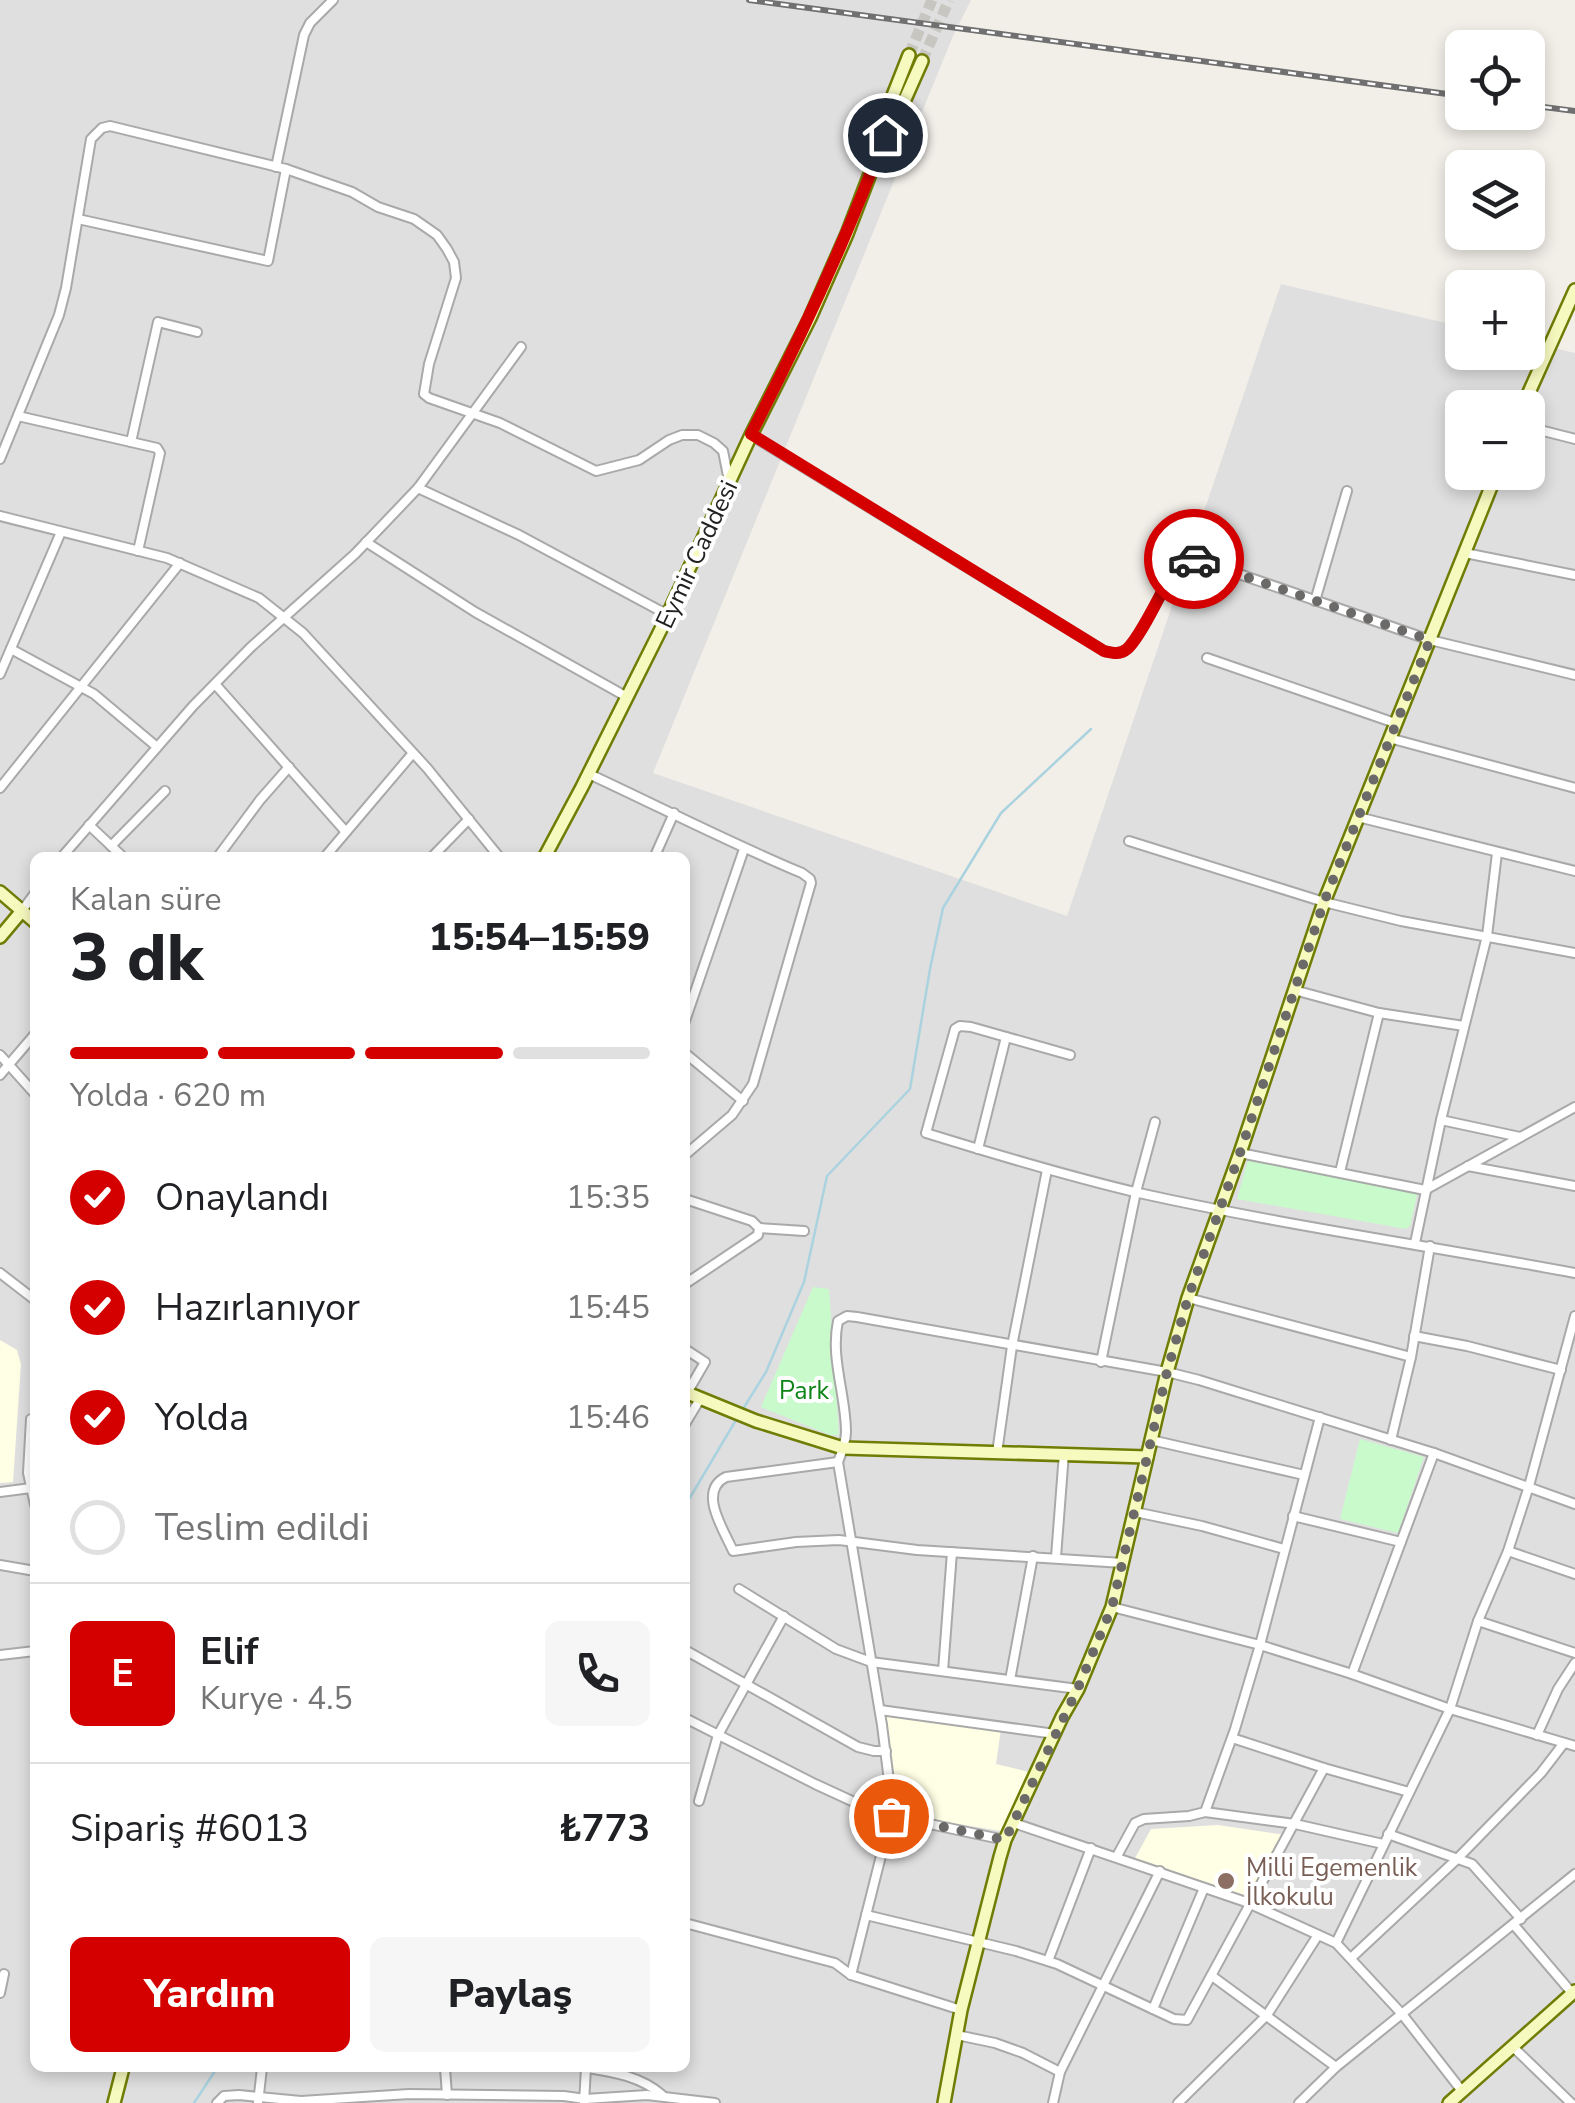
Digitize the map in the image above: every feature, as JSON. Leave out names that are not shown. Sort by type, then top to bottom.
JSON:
[{"type":"street","points":[[78,219],[268,261],[304,36],[310,23],[333,0]]},
{"type":"street","name":"Eymir Caddesi","points":[[885,135],[892,98],[908,54]]},
{"type":"street","name":"Eymir Caddesi","points":[[547,852],[668,615],[751,434],[810,318],[885,135],[922,61]]},
{"type":"street","points":[[0,459],[60,315],[91,138],[110,126],[281,168],[352,192],[378,207],[414,219],[436,235],[454,262],[456,278],[429,364],[424,394],[429,398],[531,437],[596,472],[640,460],[682,435],[698,434],[723,451],[729,483]]},
{"type":"street","points":[[1530,390],[1575,290]]},
{"type":"street","points":[[131,442],[158,322],[197,332]]},
{"type":"street","points":[[66,852],[214,684],[418,488],[521,346]]},
{"type":"street","points":[[18,416],[157,448],[160,453],[138,551]]},
{"type":"street","points":[[1545,431],[1575,439]]},
{"type":"street","points":[[751,434],[1104,651],[1125,651],[1184,556],[1430,640],[1575,675]]},
{"type":"street","points":[[418,488],[519,535],[668,615]]},
{"type":"street","points":[[944,2103],[961,2010],[1005,1840],[1112,1607],[1188,1298],[1324,902],[1490,490]]},
{"type":"street","points":[[1315,600],[1346,491]]},
{"type":"street","points":[[0,516],[180,563],[259,598],[303,633],[413,753],[495,852]]},
{"type":"street","points":[[0,674],[61,532]]},
{"type":"street","points":[[366,542],[476,612],[627,698]]},
{"type":"street","points":[[1465,554],[1575,575]]},
{"type":"street","points":[[0,788],[4,776],[180,563]]},
{"type":"street","points":[[11,648],[94,694],[157,747]]},
{"type":"street","points":[[1207,658],[1396,723]]},
{"type":"street","points":[[214,684],[346,832]]},
{"type":"street","points":[[1389,738],[1575,788]]},
{"type":"street","points":[[329,852],[413,753]]},
{"type":"street","points":[[221,852],[289,767]]},
{"type":"street","points":[[589,774],[810,879],[753,1084],[732,1115],[690,1151]]},
{"type":"street","points":[[111,846],[165,791]]},
{"type":"street","points":[[657,852],[674,813]]},
{"type":"street","points":[[1358,817],[1575,871]]},
{"type":"street","points":[[437,852],[469,820]]},
{"type":"street","points":[[88,825],[118,852]]},
{"type":"street","points":[[1129,840],[1324,902],[1401,921],[1575,953]]},
{"type":"street","points":[[690,1006],[744,849]]},
{"type":"street","points":[[1415,1244],[1487,936],[1498,853]]},
{"type":"street","points":[[0,892],[30,918]]},
{"type":"street","points":[[0,937],[30,900]]},
{"type":"street","points":[[1294,990],[1379,1013],[1464,1026]]},
{"type":"street","points":[[1340,1172],[1379,1013]]},
{"type":"street","points":[[1070,1056],[971,1027],[954,1029],[926,1133],[1047,1170],[1219,1210],[1575,1273]]},
{"type":"street","points":[[978,1149],[1006,1037]]},
{"type":"street","points":[[0,1075],[30,1040]]},
{"type":"street","points":[[0,1055],[30,1088]]},
{"type":"street","points":[[690,1058],[743,1102]]},
{"type":"street","points":[[1240,1153],[1426,1190],[1575,1107]]},
{"type":"street","points":[[1441,1120],[1520,1138]]},
{"type":"street","points":[[1101,1362],[1136,1192],[1155,1122]]},
{"type":"street","points":[[1468,1166],[1575,1186]]},
{"type":"street","points":[[997,1453],[1012,1346],[1047,1170]]},
{"type":"street","points":[[690,1201],[752,1221],[759,1228],[804,1231]]},
{"type":"street","points":[[690,1281],[758,1235],[759,1228]]},
{"type":"street","points":[[1391,1440],[1411,1357],[1430,1246]]},
{"type":"street","points":[[0,1273],[30,1296]]},
{"type":"street","points":[[1188,1298],[1411,1357]]},
{"type":"street","points":[[851,1976],[891,1816],[880,1710],[838,1462],[846,1434],[836,1353],[838,1321],[847,1316],[857,1317],[1167,1372],[1434,1453],[1575,1504]]},
{"type":"street","points":[[1336,1943],[1450,1709],[1529,1486],[1575,1316]]},
{"type":"street","points":[[1414,1336],[1561,1370]]},
{"type":"street","points":[[690,1352],[705,1362],[690,1386]]},
{"type":"street","points":[[690,1394],[756,1421],[844,1448],[1147,1458]]},
{"type":"street","points":[[690,1415],[700,1398]]},
{"type":"street","points":[[1205,1812],[1260,1645],[1320,1417]]},
{"type":"street","points":[[30,1419],[30,1483]]},
{"type":"street","points":[[1151,1440],[1304,1475]]},
{"type":"street","points":[[1056,1557],[1064,1453]]},
{"type":"street","points":[[1352,1674],[1434,1453]]},
{"type":"street","points":[[838,1462],[719,1480],[714,1488],[714,1508],[733,1550],[796,1542],[850,1542],[1122,1563]]},
{"type":"street","points":[[0,1492],[30,1488]]},
{"type":"street","points":[[1135,1512],[1284,1548]]},
{"type":"street","points":[[1293,1516],[1401,1542]]},
{"type":"street","points":[[1508,1551],[1575,1574]]},
{"type":"street","points":[[943,1671],[952,1552]]},
{"type":"street","points":[[1010,1680],[1033,1556]]},
{"type":"street","points":[[0,1565],[30,1570]]},
{"type":"street","points":[[739,1589],[846,1655],[871,1662],[1078,1688]]},
{"type":"street","points":[[1112,1607],[1260,1645],[1575,1746]]},
{"type":"street","points":[[699,1801],[718,1735],[784,1616]]},
{"type":"street","points":[[1478,1622],[1575,1653]]},
{"type":"street","points":[[0,1655],[30,1652]]},
{"type":"street","points":[[690,1653],[858,1748],[886,1751]]},
{"type":"street","points":[[1537,1735],[1558,1689],[1575,1664]]},
{"type":"street","points":[[880,1710],[1054,1734]]},
{"type":"street","points":[[690,1721],[878,1813],[1005,1840]]},
{"type":"street","points":[[1232,1738],[1409,1792]]},
{"type":"street","points":[[1351,1958],[1456,1860],[1564,1743]]},
{"type":"street","points":[[866,1915],[1048,1961],[1174,2019],[1187,2020],[1324,1768]]},
{"type":"street","points":[[1117,1856],[1135,1823],[1205,1812],[1295,1824],[1384,1844]]},
{"type":"street","points":[[1014,1823],[1252,1904],[1336,1943],[1402,2014],[1462,2091]]},
{"type":"street","points":[[1388,1834],[1472,1864],[1574,1992],[1449,2103]]},
{"type":"street","points":[[1048,1961],[1091,1848]]},
{"type":"street","points":[[1053,2103],[1060,2072],[1160,1871]]},
{"type":"street","points":[[1299,2103],[1336,2067],[1575,1874]]},
{"type":"street","points":[[1152,2009],[1204,1888]]},
{"type":"street","points":[[690,1924],[835,1963],[851,1976],[961,2010]]},
{"type":"street","points":[[1178,2103],[1267,2014],[1318,1935]]},
{"type":"street","points":[[0,1993],[4,1974]]},
{"type":"street","points":[[1212,1976],[1336,2067]]},
{"type":"street","points":[[957,2035],[1023,2052],[1060,2072]]},
{"type":"street","points":[[1512,2046],[1571,2103]]},
{"type":"street","points":[[114,2103],[122,2072]]},
{"type":"street","points":[[258,2100],[262,2072]]},
{"type":"street","points":[[445,2072],[447,2095]]},
{"type":"street","points":[[584,2101],[587,2072]]},
{"type":"street","points":[[610,2072],[650,2084],[664,2096]]},
{"type":"street","points":[[216,2103],[224,2096],[301,2101],[409,2094],[564,2096],[584,2101],[646,2095],[714,2103]]},
{"type":"shaded area","points":[[0,0],[971,0],[653,773],[1067,916],[1281,284],[1445,323],[1445,370],[1545,370],[1545,346],[1575,353],[1575,2103],[0,2103]]},
{"type":"shaded area","points":[[0,1340],[17,1350],[21,1364],[13,1482],[0,1483]]},
{"type":"shaded area","points":[[882,1713],[1001,1729],[996,1764],[1029,1772],[1001,1831],[897,1814]]},
{"type":"shaded area","name":"Milli Egemenlik İlkokulu","points":[[1218,1825],[1286,1835],[1250,1902],[1134,1860],[1151,1829]]},
{"type":"green space","points":[[1250,1160],[1415,1192],[1410,1226],[1406,1229],[1237,1199]]},
{"type":"green space","name":"Park","points":[[813,1287],[829,1289],[839,1435],[830,1435],[761,1407]]},
{"type":"green space","points":[[1360,1439],[1424,1457],[1398,1533],[1340,1519]]},
{"type":"waterway","points":[[743,1409],[766,1372],[804,1282],[827,1176],[910,1089],[943,908],[1001,813],[1091,729]]},
{"type":"waterway","points":[[690,1498],[736,1420]]},
{"type":"waterway","points":[[194,2103],[214,2072]]},
{"type":"tunnel","points":[[909,55],[932,0]]},
{"type":"tunnel","points":[[922,61],[949,0]]},
{"type":"railway","points":[[749,0],[1445,94]]},
{"type":"railway","points":[[1545,107],[1575,111]]},
{"type":"way so far","points":[[891,1816],[1005,1840],[1078,1688],[1112,1607],[1188,1298],[1324,902],[1430,640],[1194,559]]},
{"type":"place","name":"Milli Egemenlik İlkokulu","points":[[1226,1881]]},
{"type":"route","points":[[885,135],[810,318],[751,434],[1104,651],[1125,651],[1177,563],[1184,556],[1194,559]]}]
